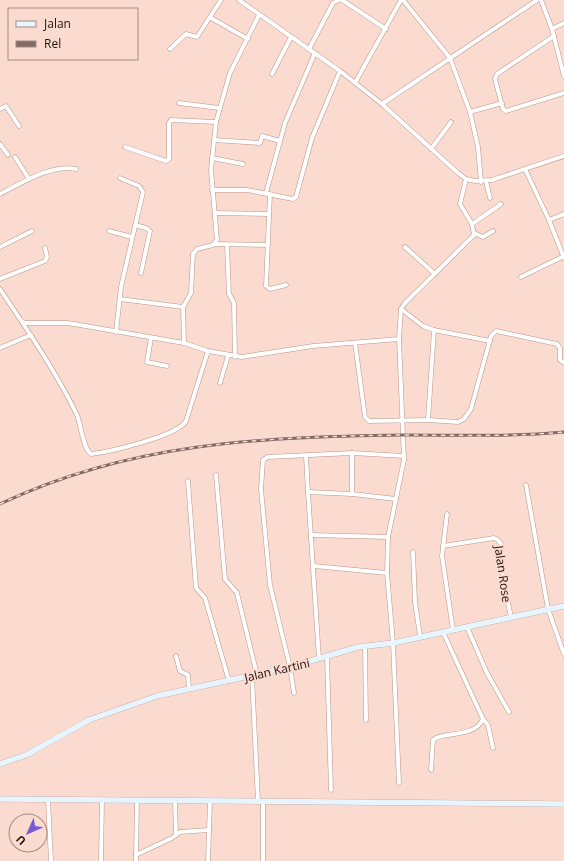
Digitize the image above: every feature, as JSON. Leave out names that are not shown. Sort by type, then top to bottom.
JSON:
[{"type":"street","points":[[170,49],[186,34],[197,38],[221,0]]},
{"type":"street","points":[[239,0],[340,71],[382,104],[466,179],[486,182],[564,156]]},
{"type":"street","points":[[309,49],[333,3],[340,0],[386,30]]},
{"type":"street","points":[[355,83],[402,0],[450,58],[470,112],[478,147],[481,182]]},
{"type":"street","points":[[382,104],[537,0]]},
{"type":"street","points":[[542,0],[552,28],[564,76]]},
{"type":"street","points":[[214,244],[216,240],[212,190],[212,158],[216,122],[230,73],[259,15]]},
{"type":"street","points":[[211,18],[248,39]]},
{"type":"street","points":[[552,28],[564,23]]},
{"type":"street","points":[[554,36],[496,75],[495,79],[504,109],[508,110],[564,93]]},
{"type":"street","points":[[272,74],[291,37]]},
{"type":"street","points":[[286,285],[270,289],[267,287],[268,194],[286,118],[315,53]]},
{"type":"street","points":[[212,190],[242,190],[293,198],[296,197],[312,138],[340,71]]},
{"type":"street","points":[[179,103],[219,108]]},
{"type":"street","points":[[470,112],[502,103]]},
{"type":"street","points":[[0,109],[6,106],[19,126]]},
{"type":"street","points":[[124,147],[166,161],[169,159],[169,123],[171,120],[216,122]]},
{"type":"street","points":[[431,149],[451,122]]},
{"type":"street","points":[[214,140],[260,143],[262,136],[280,141]]},
{"type":"street","points":[[0,144],[8,155]]},
{"type":"street","points":[[15,157],[29,179]]},
{"type":"street","points":[[212,158],[243,164]]},
{"type":"street","points":[[0,194],[29,179],[59,168],[76,169]]},
{"type":"street","points":[[521,277],[564,257],[549,220],[525,169]]},
{"type":"street","points":[[116,332],[120,299],[142,190],[138,185],[120,178]]},
{"type":"street","points":[[399,783],[393,643],[387,573],[388,537],[404,456],[404,422],[399,339],[401,309],[405,303],[472,238],[474,233],[472,224],[460,204],[466,179]]},
{"type":"street","points":[[486,182],[490,198]]},
{"type":"street","points":[[472,224],[501,204]]},
{"type":"street","points":[[215,213],[268,214]]},
{"type":"street","points":[[549,220],[564,214]]},
{"type":"street","points":[[135,225],[146,228],[150,232],[141,273]]},
{"type":"street","points":[[0,247],[32,231]]},
{"type":"street","points":[[109,231],[132,237]]},
{"type":"street","points":[[474,233],[483,237],[493,231]]},
{"type":"street","points":[[184,343],[183,307],[192,290],[194,252],[199,248],[214,244],[268,245]]},
{"type":"street","points":[[227,245],[229,294],[234,303],[235,357]]},
{"type":"street","points":[[0,279],[45,261],[47,257],[45,248]]},
{"type":"street","points":[[405,248],[435,274]]},
{"type":"street","points":[[0,289],[50,364],[77,415],[87,449],[91,454],[150,440],[183,426],[186,421],[208,351]]},
{"type":"street","points":[[120,299],[183,307]]},
{"type":"street","points":[[401,309],[423,326],[434,330],[490,340]]},
{"type":"street","points":[[22,322],[68,323],[184,343],[208,351],[235,357],[248,357],[308,347],[399,339]]},
{"type":"street","points":[[428,420],[434,330]]},
{"type":"street","points":[[355,343],[365,417],[370,421],[404,422],[428,420],[458,422],[467,415],[490,340],[494,332],[500,331],[557,344],[560,348],[560,360],[564,363]]},
{"type":"street","points":[[0,348],[31,335]]},
{"type":"street","points":[[151,338],[147,362],[167,366]]},
{"type":"street","points":[[220,383],[228,356]]},
{"type":"street","points":[[294,693],[290,667],[270,585],[261,489],[262,461],[268,457],[352,454],[404,456]]},
{"type":"street","points":[[352,454],[352,494]]},
{"type":"street","points":[[306,456],[319,660]]},
{"type":"street","points":[[216,475],[225,579],[237,593],[254,675],[263,861]]},
{"type":"street","points":[[188,481],[196,588],[205,598],[229,681]]},
{"type":"street","points":[[526,485],[548,609],[564,654]]},
{"type":"street","points":[[308,492],[352,494],[396,499]]},
{"type":"street","points":[[447,514],[443,546],[447,596],[453,630]]},
{"type":"street","points":[[311,536],[388,537]]},
{"type":"street","name":"Jalan Rose","points":[[443,546],[494,538],[498,540],[501,544],[503,580],[511,617]]},
{"type":"street","points":[[413,552],[415,602],[420,636]]},
{"type":"street","points":[[314,566],[387,573]]},
{"type":"street","name":"Jalan Kartini","points":[[0,764],[26,755],[94,718],[157,696],[290,667],[365,646],[393,643],[564,606]]},
{"type":"street","points":[[468,627],[487,673],[509,712]]},
{"type":"street","points":[[443,632],[483,719],[488,725],[493,748]]},
{"type":"street","points":[[365,646],[366,720]]},
{"type":"street","points":[[176,656],[180,671],[188,675],[189,689]]},
{"type":"street","points":[[327,657],[330,790]]},
{"type":"street","points":[[431,770],[432,740],[441,736],[464,733],[479,725],[483,719]]},
{"type":"street","points":[[0,799],[564,804]]},
{"type":"street","points":[[48,800],[51,861]]},
{"type":"street","points":[[101,861],[102,800]]},
{"type":"street","points":[[136,861],[137,800]]},
{"type":"street","points":[[175,801],[176,835]]},
{"type":"street","points":[[208,861],[210,801]]},
{"type":"street","points":[[136,855],[182,832],[209,830]]},
{"type":"railway","points":[[0,504],[49,483],[98,467],[148,455],[198,447],[248,441],[299,438],[404,435],[504,435],[564,432]]}]
